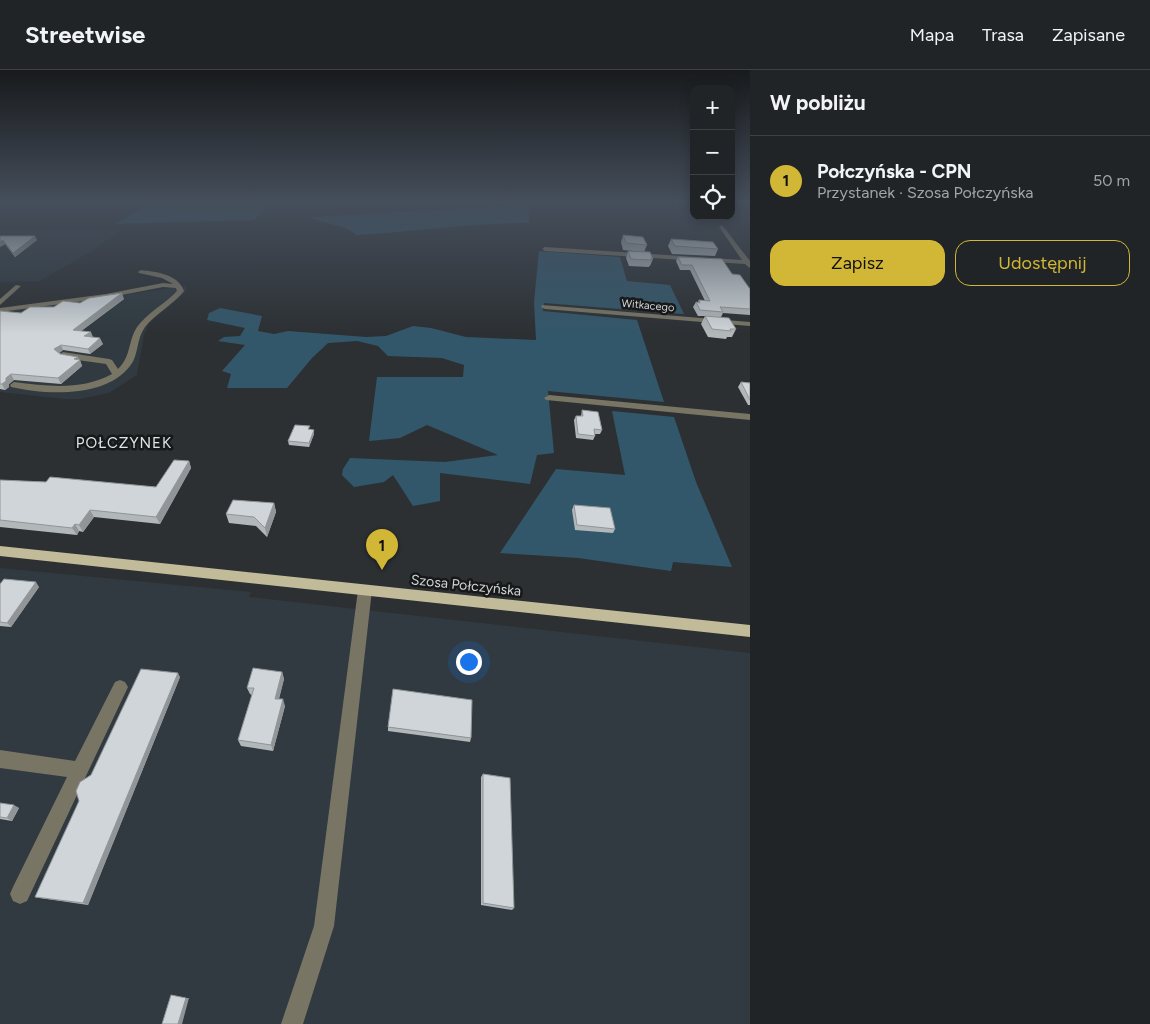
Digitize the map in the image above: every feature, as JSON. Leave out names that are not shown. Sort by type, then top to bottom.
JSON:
[{"type":"main road","name":"Szosa Połczyńska","points":[[0,551],[750,631]]},
{"type":"street","points":[[736,246],[749,264]]},
{"type":"street","points":[[545,249],[749,264]]},
{"type":"street","points":[[14,384],[58,390],[75,390],[100,383],[117,374],[127,365],[132,355],[139,330],[157,310],[181,291],[179,286],[161,276],[141,272]]},
{"type":"street","points":[[0,310],[106,296],[163,285],[179,286]]},
{"type":"street","points":[[0,303],[18,286]]},
{"type":"street","name":"Witkacego","points":[[545,307],[750,324]]},
{"type":"street","points":[[63,355],[109,362],[117,374]]},
{"type":"street","points":[[549,398],[750,417]]},
{"type":"street","points":[[292,1024],[324,926],[365,590]]},
{"type":"street","points":[[20,894],[120,687]]},
{"type":"street","points":[[0,759],[80,770]]},
{"type":"shaded area","points":[[0,246],[100,246],[39,281],[0,282]]},
{"type":"shaded area","points":[[539,251],[620,257],[627,281],[670,285],[684,314],[544,303],[543,311],[637,320],[664,402],[548,391],[554,453],[537,455],[530,484],[440,473],[440,501],[413,506],[393,475],[384,482],[354,487],[342,475],[343,469],[350,458],[445,462],[498,455],[427,425],[400,438],[369,441],[377,377],[463,377],[464,365],[442,358],[388,356],[378,346],[357,341],[328,343],[312,358],[287,388],[227,388],[231,374],[222,371],[245,345],[218,341],[224,337],[240,336],[245,328],[207,320],[209,313],[220,308],[262,316],[258,331],[274,334],[288,331],[366,337],[386,336],[413,326],[431,328],[466,337],[536,340],[534,302]]},
{"type":"shaded area","points":[[186,286],[186,292],[149,323],[144,335],[137,375],[109,393],[80,399],[64,399],[0,392],[0,312]]},
{"type":"shaded area","points":[[612,411],[674,417],[696,482],[732,567],[673,562],[671,571],[578,558],[500,553],[556,469],[625,475]]},
{"type":"shaded area","points":[[0,568],[251,592],[249,597],[750,653],[750,1024],[0,1024]]},
{"type":"building","points":[[7,246],[23,246],[13,253]]},
{"type":"building","points":[[675,246],[716,246],[718,249]]},
{"type":"building","points":[[628,251],[650,252],[653,259],[631,259]]},
{"type":"building","points":[[678,257],[722,259],[732,274],[740,275],[750,289],[750,309],[720,307],[723,312],[700,310],[696,302],[700,303],[699,300],[710,301],[692,265],[682,265]]},
{"type":"building","points":[[122,293],[73,330],[91,332],[84,336],[100,338],[88,349],[61,345],[54,349],[60,354],[78,357],[74,359],[80,360],[58,378],[11,374],[6,378],[6,381],[0,384],[0,311],[21,313],[30,307],[54,307],[63,301],[80,303],[89,298]]},
{"type":"building","points":[[705,316],[729,318],[736,329],[730,329],[731,331],[712,329]]},
{"type":"building","points":[[741,382],[750,383],[750,400]]},
{"type":"building","points":[[582,410],[598,412],[602,430],[594,429],[595,436],[578,434],[576,416],[583,416]]},
{"type":"building","points":[[295,425],[310,426],[308,429],[314,430],[309,443],[288,441]]},
{"type":"building","points":[[174,460],[189,461],[156,517],[90,510],[79,525],[75,524],[72,528],[0,520],[0,480],[46,482],[50,477],[156,487]]},
{"type":"building","points":[[233,500],[274,503],[265,528],[254,517],[226,514]]},
{"type":"building","points":[[574,505],[610,508],[615,529],[577,525]]},
{"type":"building","points":[[4,579],[36,582],[7,623],[0,622],[0,584]]},
{"type":"building","points":[[253,668],[282,672],[275,699],[283,699],[271,745],[238,740],[254,688],[247,688]]},
{"type":"building","points":[[141,669],[178,673],[83,903],[35,897],[79,801],[76,791],[80,782],[91,775]]},
{"type":"building","points":[[393,689],[472,700],[471,738],[388,727]]},
{"type":"building","points":[[483,774],[510,778],[514,908],[483,903]]},
{"type":"building","points":[[0,803],[14,805],[7,818],[0,817]]},
{"type":"building","points":[[171,995],[186,998],[178,1024],[162,1024]]},
{"type":"place","name":"Połczyńska - CPN","points":[[382,570]]},
{"type":"district","name":"POŁCZYNEK","points":[[124,443]]}]
